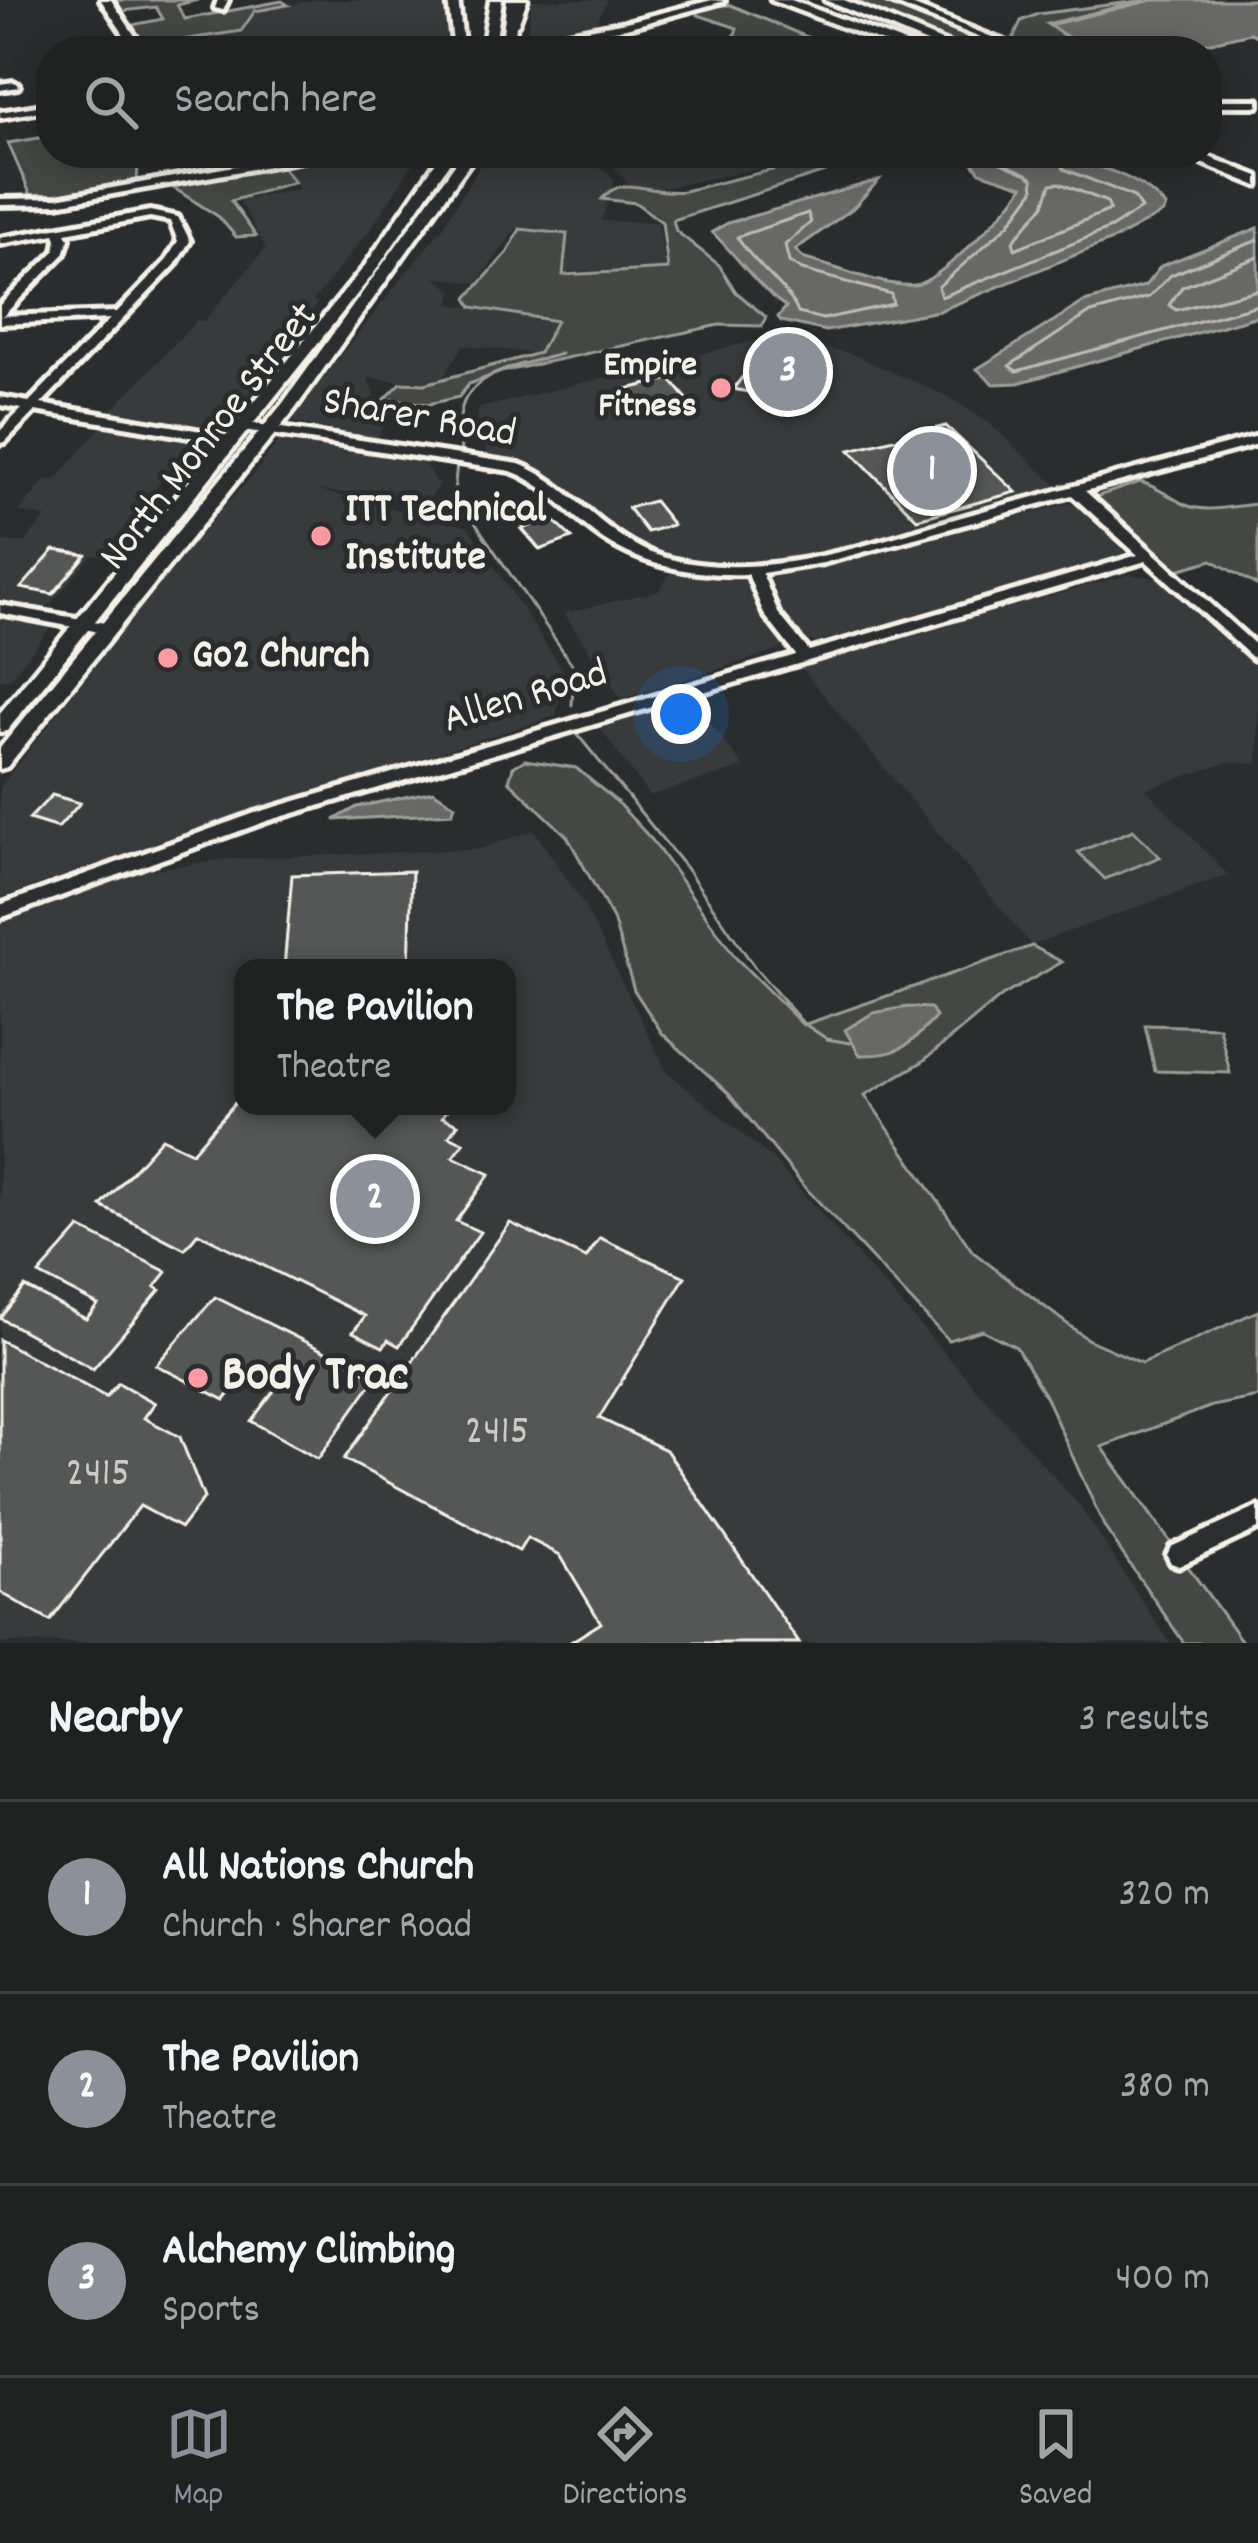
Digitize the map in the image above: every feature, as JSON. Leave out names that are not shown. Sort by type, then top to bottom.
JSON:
[{"type":"highway","points":[[509,36],[516,0]]},
{"type":"highway","points":[[778,0],[879,36]]},
{"type":"highway","points":[[802,0],[886,36]]},
{"type":"highway","points":[[836,0],[920,36]]},
{"type":"highway","points":[[1222,153],[1258,166]]},
{"type":"highway","points":[[1222,167],[1258,181]]},
{"type":"main road","points":[[488,36],[496,0]]},
{"type":"main road","name":"North Monroe Street","points":[[436,192],[444,168]]},
{"type":"main road","name":"North Monroe Street","points":[[0,762],[271,429],[381,268],[457,168]]},
{"type":"main road","name":"North Monroe Street","points":[[1,725],[314,337],[381,268]]},
{"type":"main road","points":[[314,337],[334,342]]},
{"type":"main road","points":[[174,509],[201,513]]},
{"type":"main road","points":[[1,725],[26,729]]},
{"type":"street","points":[[106,0],[130,36]]},
{"type":"street","points":[[453,0],[457,36]]},
{"type":"street","points":[[891,0],[983,36]]},
{"type":"street","points":[[558,36],[719,1]]},
{"type":"street","points":[[0,87],[14,85]]},
{"type":"street","points":[[1222,103],[1258,104]]},
{"type":"street","points":[[0,116],[36,109]]},
{"type":"street","points":[[0,202],[57,201],[240,168]]},
{"type":"street","points":[[0,241],[138,214],[174,219],[184,241],[179,254],[0,439]]},
{"type":"street","points":[[0,316],[60,252],[59,230]]},
{"type":"street","points":[[0,316],[120,316]]},
{"type":"street","name":"Sharer Road","points":[[0,401],[236,433],[271,429],[484,460],[554,484],[597,528],[639,552],[684,565],[754,570],[818,560],[1258,440]]},
{"type":"street","points":[[1075,490],[1258,655]]},
{"type":"street","name":"Allen Road","points":[[0,912],[260,817],[1149,556]]},
{"type":"street","points":[[1113,568],[1171,575]]},
{"type":"street","points":[[754,570],[771,614],[804,655]]},
{"type":"street","points":[[0,609],[105,628]]},
{"type":"street","points":[[1179,1555],[1258,1518]]},
{"type":"shaded area","points":[[114,0],[198,0],[177,5],[185,19],[282,1],[288,5],[255,11],[241,31],[208,36],[139,36],[132,25],[163,19],[156,7],[123,11]]},
{"type":"shaded area","points":[[312,0],[448,0],[452,36],[190,36],[227,35],[257,12]]},
{"type":"shaded area","points":[[532,0],[607,0],[594,28],[546,36],[527,33]]},
{"type":"shaded area","points":[[848,0],[886,0],[976,36],[935,36]]},
{"type":"shaded area","points":[[1146,0],[1047,24],[1064,36],[1015,36],[1021,21],[1038,14]]},
{"type":"shaded area","points":[[731,5],[804,36],[734,36],[737,28],[698,15],[698,10]]},
{"type":"shaded area","points":[[36,138],[36,168],[138,168],[137,182],[33,200],[8,143]]},
{"type":"shaded area","points":[[264,168],[283,168],[294,182],[231,201],[256,236],[236,237],[219,217],[169,185]]},
{"type":"shaded area","points":[[284,168],[410,168],[372,227],[313,301],[318,303],[221,431],[109,413],[197,320],[204,321],[266,248],[239,200],[299,189]]},
{"type":"shaded area","points":[[478,168],[601,168],[615,180],[601,221],[658,222],[666,268],[565,272],[567,232],[516,229],[477,283],[435,277],[454,291],[449,304],[557,321],[539,354],[464,345],[444,376],[434,380],[368,378],[376,400],[394,404],[377,438],[288,421],[443,227]]},
{"type":"shaded area","points":[[614,168],[763,168],[637,193]]},
{"type":"shaded area","points":[[780,168],[838,168],[673,220],[676,231],[719,265],[736,292],[766,317],[762,326],[719,325],[501,372],[469,384],[459,397],[429,404],[385,399],[401,383],[425,384],[539,353],[556,321],[472,307],[467,298],[508,252],[520,229],[567,234],[563,275],[668,269],[662,222],[636,203],[602,199],[628,186],[684,191]]},
{"type":"shaded area","points":[[766,338],[849,353],[949,397],[989,423],[1060,489],[807,558],[733,566],[662,555],[639,546],[602,525],[560,482],[535,468],[488,456],[476,415],[480,408]]},
{"type":"shaded area","points":[[105,422],[195,438],[102,556],[92,555],[46,610],[0,601],[0,541],[25,542],[46,517],[19,512],[46,479],[56,480]]},
{"type":"shaded area","points":[[282,436],[426,458],[424,463],[439,485],[428,499],[402,501],[313,489],[468,527],[565,673],[556,716],[208,825],[0,898],[0,787],[186,549]]},
{"type":"shaded area","points":[[1140,482],[1194,508],[1258,504],[1258,586],[1212,560],[1178,570],[1095,497]]},
{"type":"shaded area","points":[[1070,503],[1085,509],[1117,539],[1126,556],[816,643],[805,640],[774,599],[771,581],[776,576]]},
{"type":"shaded area","points":[[673,570],[750,581],[759,608],[786,648],[621,699],[564,613],[658,591]]},
{"type":"shaded area","points":[[1130,574],[1161,579],[1258,667],[1258,764],[1229,762],[1146,789],[1228,875],[1031,945],[798,664]]},
{"type":"shaded area","points":[[0,617],[51,627],[9,680],[0,679]]},
{"type":"shaded area","points":[[690,696],[744,767],[649,796],[597,724]]},
{"type":"shaded area","points":[[525,760],[576,768],[616,801],[652,840],[736,958],[803,1025],[1032,946],[1062,962],[1002,996],[922,1062],[865,1095],[973,1252],[1087,1339],[1142,1363],[1258,1311],[1258,1397],[1212,1406],[1102,1447],[1243,1643],[1184,1643],[1105,1528],[1046,1398],[1016,1347],[982,1330],[948,1340],[803,1185],[728,1093],[662,1033],[634,990],[613,919],[567,836],[509,781],[513,767]]},
{"type":"shaded area","points":[[534,830],[584,905],[667,1072],[772,1158],[1079,1505],[1170,1643],[0,1643],[0,922],[141,871],[229,859],[480,849]]},
{"type":"shaded area","points":[[1133,830],[1160,857],[1105,879],[1078,852]]},
{"type":"shaded area","points":[[1145,1025],[1219,1027],[1230,1073],[1155,1071]]},
{"type":"water","points":[[1152,0],[1258,0],[1258,36],[1066,36],[1049,25]]},
{"type":"water","points":[[977,168],[1102,168],[1147,190],[1166,207],[1117,238],[939,311],[826,331],[781,321],[778,317],[786,307],[712,232],[728,223],[879,180],[853,208],[795,250],[805,259],[860,276],[914,285],[956,258],[1023,186]]},
{"type":"water","points":[[1258,228],[1258,316],[1018,383],[994,384],[977,369],[1084,302],[1145,286],[1161,266]]},
{"type":"water","points":[[433,791],[455,805],[452,813],[334,820],[357,807]]},
{"type":"water","points":[[930,1008],[936,1017],[903,1047],[860,1055],[845,1030],[873,1013]]},
{"type":"building","points":[[763,351],[832,366],[814,405],[733,389]]},
{"type":"building","points":[[670,379],[688,400],[641,411],[623,390]]},
{"type":"building","points":[[946,426],[1016,492],[917,519],[850,450]]},
{"type":"building","points":[[654,501],[673,525],[647,532],[628,508]]},
{"type":"building","points":[[551,518],[572,538],[540,550],[522,529]]},
{"type":"building","points":[[54,550],[86,555],[53,594],[21,588]]},
{"type":"building","points":[[52,795],[80,803],[58,828],[29,819]]},
{"type":"building","points":[[412,871],[409,959],[285,959],[292,875]]},
{"type":"building","points":[[234,1104],[234,1115],[443,1115],[458,1124],[449,1136],[464,1143],[453,1157],[490,1174],[456,1221],[480,1232],[399,1346],[388,1340],[383,1347],[353,1332],[365,1316],[198,1233],[185,1249],[101,1206],[162,1138],[192,1152]]},
{"type":"building","points":[[510,1223],[586,1258],[600,1238],[685,1277],[599,1418],[666,1450],[799,1643],[569,1643],[601,1623],[560,1555],[527,1538],[519,1551],[344,1459]]},
{"type":"building","points":[[80,1228],[167,1272],[155,1287],[160,1290],[93,1369],[0,1318],[25,1287],[86,1319],[98,1305],[39,1274]]},
{"type":"building","points":[[215,1297],[376,1377],[318,1459],[251,1421],[276,1388],[246,1373],[225,1400],[156,1365]]},
{"type":"building","points":[[0,1340],[106,1397],[118,1383],[155,1403],[144,1418],[180,1437],[204,1498],[181,1528],[140,1506],[50,1621],[0,1592]]},
{"type":"waterway","points":[[460,455],[460,419],[468,394],[490,376],[561,354]]},
{"type":"waterway","points":[[457,464],[454,492],[574,667],[572,705]]},
{"type":"waterway","points":[[577,734],[686,868],[756,969],[803,1023],[827,1039],[850,1043]]},
{"type":"place","name":"Alchemy Climbing","points":[[788,372]]},
{"type":"place","name":"Empire Fitness","points":[[721,388]]},
{"type":"place","name":"All Nations Church","points":[[932,471]]},
{"type":"place","name":"ITT Technical Institute","points":[[321,536]]},
{"type":"place","name":"Go2 Church","points":[[168,658]]},
{"type":"place","name":"The Pavilion","points":[[375,1199]]},
{"type":"place","name":"Body Trac","points":[[198,1378]]}]
